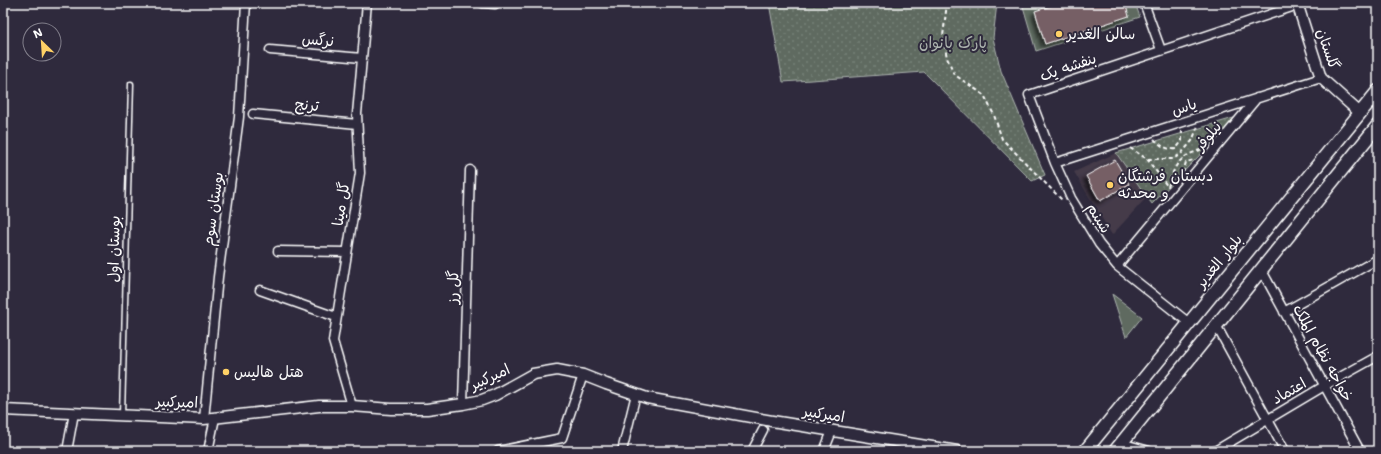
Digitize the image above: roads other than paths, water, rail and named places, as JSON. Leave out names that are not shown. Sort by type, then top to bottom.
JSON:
[{"type":"main road","name":"بلوار الغدیر","points":[[1085,451],[1378,91]]},
{"type":"main road","points":[[1118,447],[1378,125]]},
{"type":"street","name":"بوستان سوم","points":[[204,418],[218,277],[239,117],[246,3]]},
{"type":"street","name":"گل مینا","points":[[352,406],[333,341],[360,173],[357,114],[367,3]]},
{"type":"street","points":[[482,3],[494,4]]},
{"type":"street","points":[[1144,3],[1161,50]]},
{"type":"street","name":"بنفشه یک","points":[[1029,95],[1299,4]]},
{"type":"street","name":"گلستان","points":[[1299,4],[1321,78],[1360,113]]},
{"type":"street","name":"نرگس","points":[[270,50],[362,58]]},
{"type":"street","name":"یاس","points":[[1055,162],[1321,78]]},
{"type":"street","name":"شبنم","points":[[1029,95],[1055,162],[1084,221],[1099,244],[1117,266],[1189,323]]},
{"type":"street","name":"نیلوفر","points":[[1117,266],[1258,98]]},
{"type":"street","name":"ترنج","points":[[254,114],[357,124]]},
{"type":"street","name":"گل رز","points":[[463,404],[470,170]]},
{"type":"street","points":[[278,252],[347,252]]},
{"type":"street","points":[[1284,312],[1378,260]]},
{"type":"street","name":"خواجه نظام الملک","points":[[1261,269],[1360,451]]},
{"type":"street","points":[[260,290],[336,317]]},
{"type":"street","points":[[1216,325],[1285,451]]},
{"type":"street","name":"اعتماد","points":[[1215,451],[1324,386],[1378,356]]},
{"type":"street","name":"امیرکبیر","points":[[3,410],[215,418],[319,406],[428,409],[482,400],[533,374],[557,370],[583,375],[654,399],[832,431],[958,451]]},
{"type":"street","points":[[498,451],[562,438],[583,375]]},
{"type":"street","points":[[622,451],[636,394]]},
{"type":"street","points":[[67,451],[74,413]]},
{"type":"street","points":[[208,451],[215,418]]},
{"type":"street","points":[[752,451],[763,430]]},
{"type":"street","points":[[824,451],[832,431]]},
{"type":"street","points":[[1118,447],[1149,451]]},
{"type":"lane","name":"بوستان اول","points":[[122,415],[130,84]]},
{"type":"place","name":"سالن الغدیر","points":[[1059,34]]},
{"type":"place","name":"دبستان فرشتگان و محدثه","points":[[1110,185]]},
{"type":"place","name":"هتل هالیس","points":[[226,372]]},
{"type":"park label","name":"پارک بانوان","points":[[953,43]]}]
